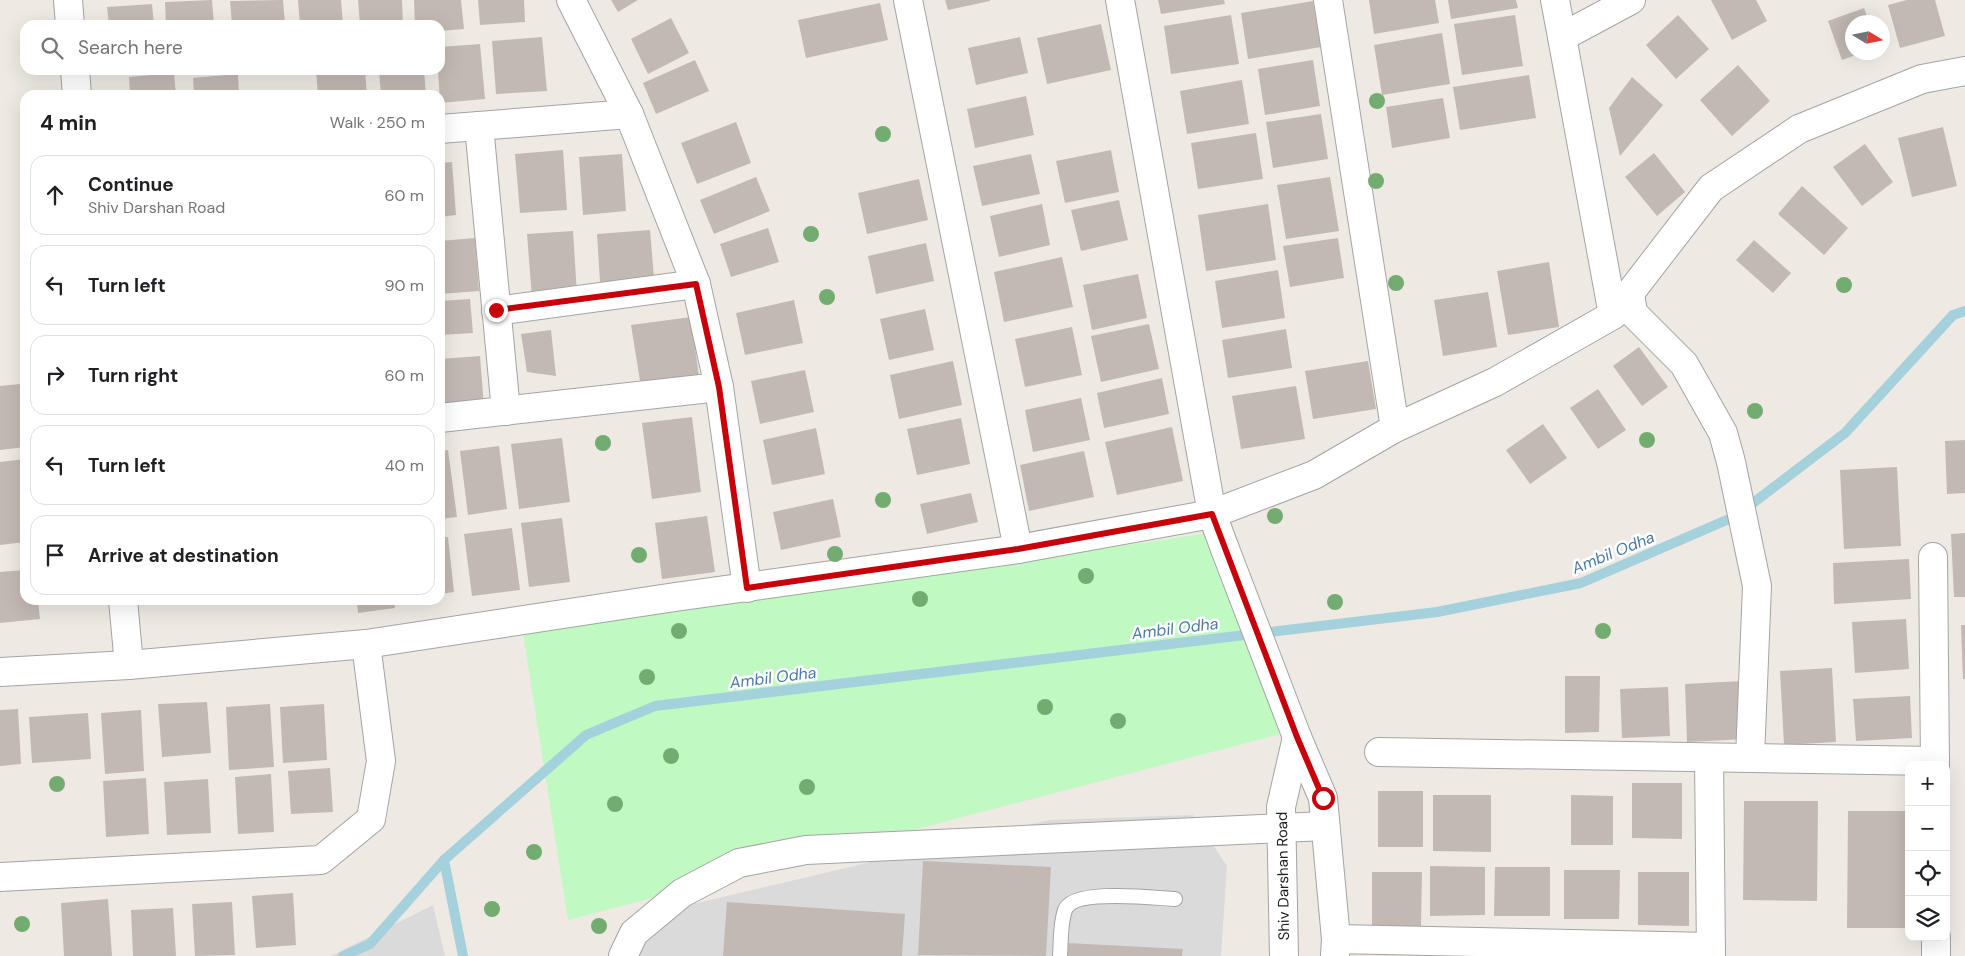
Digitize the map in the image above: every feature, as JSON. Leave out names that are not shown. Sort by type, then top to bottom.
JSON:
[{"type":"street","points":[[68,0],[70,20]]},
{"type":"street","points":[[572,0],[629,114],[696,284],[719,387],[747,588]]},
{"type":"street","points":[[908,0],[1018,549]]},
{"type":"street","points":[[1120,0],[1212,514],[1297,737],[1323,798],[1335,948],[1711,952],[1710,758]]},
{"type":"street","points":[[1328,0],[1395,428]]},
{"type":"street","points":[[1555,0],[1613,315]]},
{"type":"street","points":[[1562,37],[1631,0]]},
{"type":"street","points":[[0,672],[129,665],[366,644],[674,597],[1018,549],[1212,514],[1314,475],[1395,428],[1495,382],[1613,315],[1711,188],[1799,130],[1922,79],[1965,71]]},
{"type":"street","points":[[75,75],[76,90]]},
{"type":"street","points":[[445,128],[629,114]]},
{"type":"street","points":[[479,126],[506,411]]},
{"type":"street","points":[[496,310],[696,284]]},
{"type":"street","points":[[1630,293],[1633,314],[1684,364],[1722,433],[1731,462],[1757,586],[1750,758]]},
{"type":"street","points":[[445,417],[719,387]]},
{"type":"street","points":[[1933,557],[1935,761]]},
{"type":"street","points":[[123,605],[129,665]]},
{"type":"street","points":[[0,877],[322,860],[371,819],[381,761],[366,644]]},
{"type":"street","name":"Shiv Darshan Road","points":[[1284,956],[1281,807],[1297,737]]},
{"type":"street","points":[[1379,752],[1905,762]]},
{"type":"street","points":[[623,956],[634,933],[682,893],[740,863],[806,850],[1282,830],[1325,826]]},
{"type":"street","points":[[1936,941],[1936,956]]},
{"type":"lane","points":[[1060,956],[1065,909],[1074,900],[1105,896],[1175,899]]},
{"type":"shaded area","points":[[1193,815],[1227,866],[1221,956],[619,956],[663,911],[1049,820]]},
{"type":"shaded area","points":[[433,905],[445,956],[331,956]]},
{"type":"green space","points":[[1203,534],[1281,734],[568,920],[523,633]]},
{"type":"building","points":[[212,0],[214,20],[166,20],[165,2]]},
{"type":"building","points":[[283,0],[285,20],[232,20],[230,1]]},
{"type":"building","points":[[298,0],[341,0],[343,20],[300,20]]},
{"type":"building","points":[[358,0],[402,0],[403,20],[360,20]]},
{"type":"building","points":[[414,0],[461,0],[464,29],[445,31],[445,20],[415,20]]},
{"type":"building","points":[[478,0],[524,0],[525,22],[480,25]]},
{"type":"building","points":[[611,0],[638,0],[618,12]]},
{"type":"building","points":[[945,0],[990,0],[990,1],[948,10]]},
{"type":"building","points":[[1158,0],[1224,0],[1225,4],[1161,14]]},
{"type":"building","points":[[1369,0],[1435,0],[1439,23],[1374,34]]},
{"type":"building","points":[[1448,0],[1516,0],[1518,8],[1451,19]]},
{"type":"building","points":[[1711,0],[1756,0],[1767,21],[1732,40]]},
{"type":"building","points":[[1907,0],[1935,0],[1945,36],[1900,48],[1888,5]]},
{"type":"building","points":[[1313,1],[1321,47],[1248,59],[1241,13]]},
{"type":"building","points":[[880,3],[888,40],[806,58],[798,20]]},
{"type":"building","points":[[152,4],[154,20],[108,20],[107,7]]},
{"type":"building","points":[[1864,8],[1866,15],[1845,15],[1845,59],[1842,60],[1828,21]]},
{"type":"building","points":[[1231,15],[1239,64],[1171,74],[1164,26]]},
{"type":"building","points":[[1515,15],[1523,66],[1462,75],[1454,24]]},
{"type":"building","points":[[1678,15],[1709,49],[1676,79],[1646,45]]},
{"type":"building","points":[[671,18],[689,53],[648,74],[631,39]]},
{"type":"building","points":[[1101,24],[1111,70],[1047,84],[1037,38]]},
{"type":"building","points":[[1442,33],[1450,84],[1382,95],[1374,45]]},
{"type":"building","points":[[542,37],[547,91],[496,94],[492,41]]},
{"type":"building","points":[[1020,37],[1028,73],[976,85],[968,48]]},
{"type":"building","points":[[480,44],[485,99],[445,103],[445,90],[439,90],[438,75],[445,75],[445,47]]},
{"type":"building","points":[[695,60],[709,91],[656,114],[643,83]]},
{"type":"building","points":[[1313,60],[1320,106],[1265,115],[1258,69]]},
{"type":"building","points":[[1738,65],[1770,101],[1732,136],[1700,100]]},
{"type":"building","points":[[174,75],[176,90],[130,90],[129,77]]},
{"type":"building","points":[[238,75],[239,90],[194,90],[193,78]]},
{"type":"building","points":[[316,75],[365,75],[367,90],[318,90]]},
{"type":"building","points":[[379,75],[424,75],[426,90],[381,90]]},
{"type":"building","points":[[1529,75],[1536,118],[1460,130],[1453,87]]},
{"type":"building","points":[[1632,77],[1663,105],[1620,156],[1609,108]]},
{"type":"building","points":[[1242,80],[1249,124],[1187,134],[1180,91]]},
{"type":"building","points":[[1026,96],[1034,135],[975,148],[967,109]]},
{"type":"building","points":[[1443,98],[1450,138],[1392,148],[1386,107]]},
{"type":"building","points":[[1321,114],[1328,159],[1273,168],[1266,122]]},
{"type":"building","points":[[736,122],[751,163],[697,184],[681,143]]},
{"type":"building","points":[[1943,127],[1957,186],[1912,197],[1898,138]]},
{"type":"building","points":[[1256,133],[1263,179],[1198,189],[1191,143]]},
{"type":"building","points":[[1865,144],[1893,182],[1862,206],[1833,167]]},
{"type":"building","points":[[563,150],[567,210],[520,213],[515,154]]},
{"type":"building","points":[[1111,150],[1119,192],[1065,203],[1056,161]]},
{"type":"building","points":[[1654,153],[1685,192],[1657,216],[1625,177]]},
{"type":"building","points":[[622,154],[626,211],[583,215],[579,157]]},
{"type":"building","points":[[1031,154],[1040,194],[982,206],[973,166]]},
{"type":"building","points":[[452,162],[456,215],[445,216],[445,163]]},
{"type":"building","points":[[756,177],[770,211],[714,234],[700,200]]},
{"type":"building","points":[[1330,177],[1339,231],[1286,239],[1277,185]]},
{"type":"building","points":[[919,179],[928,220],[867,234],[858,193]]},
{"type":"building","points":[[1802,186],[1848,228],[1824,255],[1778,214]]},
{"type":"building","points":[[1119,200],[1128,240],[1081,251],[1071,210]]},
{"type":"building","points":[[1042,204],[1050,245],[999,257],[990,216]]},
{"type":"building","points":[[1268,204],[1276,260],[1206,271],[1198,215]]},
{"type":"building","points":[[768,228],[779,262],[731,277],[720,244]]},
{"type":"building","points":[[650,230],[654,278],[600,282],[597,234]]},
{"type":"building","points":[[573,231],[577,295],[532,298],[527,234]]},
{"type":"building","points":[[475,238],[479,291],[445,294],[445,241]]},
{"type":"building","points":[[1338,238],[1344,278],[1290,287],[1283,246]]},
{"type":"building","points":[[1754,240],[1791,273],[1773,293],[1736,260]]},
{"type":"building","points":[[926,243],[934,281],[876,294],[868,256]]},
{"type":"building","points":[[1062,257],[1073,307],[1004,322],[994,272]]},
{"type":"building","points":[[1549,262],[1559,327],[1508,335],[1497,271]]},
{"type":"building","points":[[1278,270],[1285,318],[1222,328],[1215,281]]},
{"type":"building","points":[[1138,274],[1147,318],[1092,330],[1083,285]]},
{"type":"building","points":[[1488,292],[1497,347],[1443,356],[1434,300]]},
{"type":"building","points":[[470,299],[473,333],[445,335],[445,301]]},
{"type":"building","points":[[794,300],[803,343],[745,355],[736,313]]},
{"type":"building","points":[[925,309],[934,350],[889,360],[880,319]]},
{"type":"building","points":[[691,317],[699,377],[656,389],[649,380],[640,381],[631,325]]},
{"type":"building","points":[[1149,324],[1159,369],[1101,382],[1091,336]]},
{"type":"building","points":[[1072,327],[1082,375],[1025,387],[1015,339]]},
{"type":"building","points":[[1286,329],[1292,368],[1228,378],[1222,340]]},
{"type":"building","points":[[551,330],[556,376],[527,372],[521,334]]},
{"type":"building","points":[[1639,347],[1668,387],[1642,406],[1613,366]]},
{"type":"building","points":[[480,356],[484,406],[445,409],[445,359]]},
{"type":"building","points":[[953,361],[962,405],[899,419],[890,375]]},
{"type":"building","points":[[1368,361],[1376,409],[1313,419],[1305,371]]},
{"type":"building","points":[[805,370],[814,412],[760,424],[751,381]]},
{"type":"building","points":[[1162,378],[1169,414],[1104,428],[1097,393]]},
{"type":"building","points":[[20,384],[20,448],[0,450],[0,386]]},
{"type":"building","points":[[1296,386],[1305,439],[1241,449],[1232,396]]},
{"type":"building","points":[[1598,389],[1626,430],[1598,449],[1570,408]]},
{"type":"building","points":[[1081,398],[1090,440],[1033,452],[1025,410]]},
{"type":"building","points":[[692,417],[701,492],[652,499],[642,423]]},
{"type":"building","points":[[961,418],[970,464],[917,475],[907,429]]},
{"type":"building","points":[[1543,424],[1567,458],[1530,484],[1506,450]]},
{"type":"building","points":[[1172,427],[1183,481],[1117,495],[1105,442]]},
{"type":"building","points":[[816,428],[825,474],[772,485],[763,440]]},
{"type":"building","points":[[562,438],[570,502],[519,509],[511,444]]},
{"type":"building","points":[[1965,440],[1965,493],[1947,494],[1945,441]]},
{"type":"building","points":[[499,446],[507,509],[468,515],[460,451]]},
{"type":"building","points":[[445,450],[448,450],[457,517],[445,518]]},
{"type":"building","points":[[1084,451],[1094,497],[1029,511],[1020,465]]},
{"type":"building","points":[[20,460],[20,543],[0,545],[0,462]]},
{"type":"building","points":[[1897,467],[1901,546],[1844,549],[1840,470]]},
{"type":"building","points":[[971,493],[978,522],[927,534],[920,504]]},
{"type":"building","points":[[833,499],[841,537],[781,550],[773,512]]},
{"type":"building","points":[[707,516],[715,572],[662,579],[655,523]]},
{"type":"building","points":[[562,518],[570,582],[529,587],[521,523]]},
{"type":"building","points":[[512,528],[520,590],[472,596],[464,534]]},
{"type":"building","points":[[1965,533],[1965,597],[1954,597],[1951,534]]},
{"type":"building","points":[[445,537],[448,537],[454,592],[445,593]]},
{"type":"building","points":[[1909,559],[1911,599],[1834,604],[1833,563]]},
{"type":"building","points":[[20,570],[20,605],[39,605],[40,619],[0,623],[0,572]]},
{"type":"building","points":[[357,605],[395,605],[395,608],[358,613]]},
{"type":"building","points":[[1906,619],[1909,669],[1855,673],[1852,622]]},
{"type":"building","points":[[1961,625],[1965,625],[1965,679],[1963,679]]},
{"type":"building","points":[[1832,668],[1836,742],[1784,745],[1780,671]]},
{"type":"building","points":[[1565,676],[1600,676],[1599,732],[1565,733]]},
{"type":"building","points":[[1742,681],[1745,739],[1687,742],[1685,684]]},
{"type":"building","points":[[1668,687],[1670,736],[1622,738],[1620,689]]},
{"type":"building","points":[[1910,696],[1912,738],[1856,741],[1853,699]]},
{"type":"building","points":[[207,702],[211,753],[162,757],[158,704]]},
{"type":"building","points":[[270,704],[274,767],[229,770],[226,707]]},
{"type":"building","points":[[324,704],[327,760],[283,763],[280,707]]},
{"type":"building","points":[[18,709],[21,764],[0,766],[0,710]]},
{"type":"building","points":[[141,710],[144,771],[105,774],[101,713]]},
{"type":"building","points":[[88,713],[91,759],[32,763],[29,717]]},
{"type":"building","points":[[330,768],[333,812],[291,814],[288,771]]},
{"type":"building","points":[[271,774],[274,832],[238,834],[235,777]]},
{"type":"building","points":[[146,778],[149,834],[106,837],[103,781]]},
{"type":"building","points":[[208,779],[211,833],[167,835],[164,782]]},
{"type":"building","points":[[1632,783],[1682,783],[1682,839],[1632,838]]},
{"type":"building","points":[[1378,791],[1423,791],[1423,847],[1378,847]]},
{"type":"building","points":[[1433,795],[1491,795],[1491,852],[1433,851]]},
{"type":"building","points":[[1571,795],[1613,796],[1613,845],[1571,845]]},
{"type":"building","points":[[1744,801],[1818,801],[1817,901],[1743,900]]},
{"type":"building","points":[[1848,811],[1905,811],[1905,928],[1847,928]]},
{"type":"building","points":[[923,861],[1051,867],[1046,956],[918,955]]},
{"type":"building","points":[[1430,866],[1485,867],[1485,915],[1430,916]]},
{"type":"building","points":[[1495,867],[1550,867],[1550,916],[1494,916]]},
{"type":"building","points":[[1564,870],[1620,870],[1619,919],[1564,919]]},
{"type":"building","points":[[1372,872],[1422,872],[1421,926],[1372,926]]},
{"type":"building","points":[[1638,872],[1689,872],[1689,926],[1638,925]]},
{"type":"building","points":[[293,893],[296,945],[256,948],[252,896]]},
{"type":"building","points":[[108,899],[112,956],[64,956],[61,903]]},
{"type":"building","points":[[232,902],[235,955],[195,956],[192,904]]},
{"type":"building","points":[[727,902],[905,914],[902,956],[723,956]]},
{"type":"building","points":[[173,908],[176,956],[133,956],[131,910]]},
{"type":"building","points":[[1067,943],[1183,949],[1182,956],[1066,956]]},
{"type":"waterway","name":"Ambil Odha","points":[[343,956],[370,944],[444,860],[586,735],[655,706],[1437,612],[1581,583],[1736,516],[1845,433],[1953,315],[1965,311]]},
{"type":"waterway","name":"Ambil Odha","points":[[444,860],[463,956]]},
{"type":"route","points":[[496,310],[696,284],[719,387],[747,588],[1018,549],[1212,514],[1297,737],[1323,798]]}]
